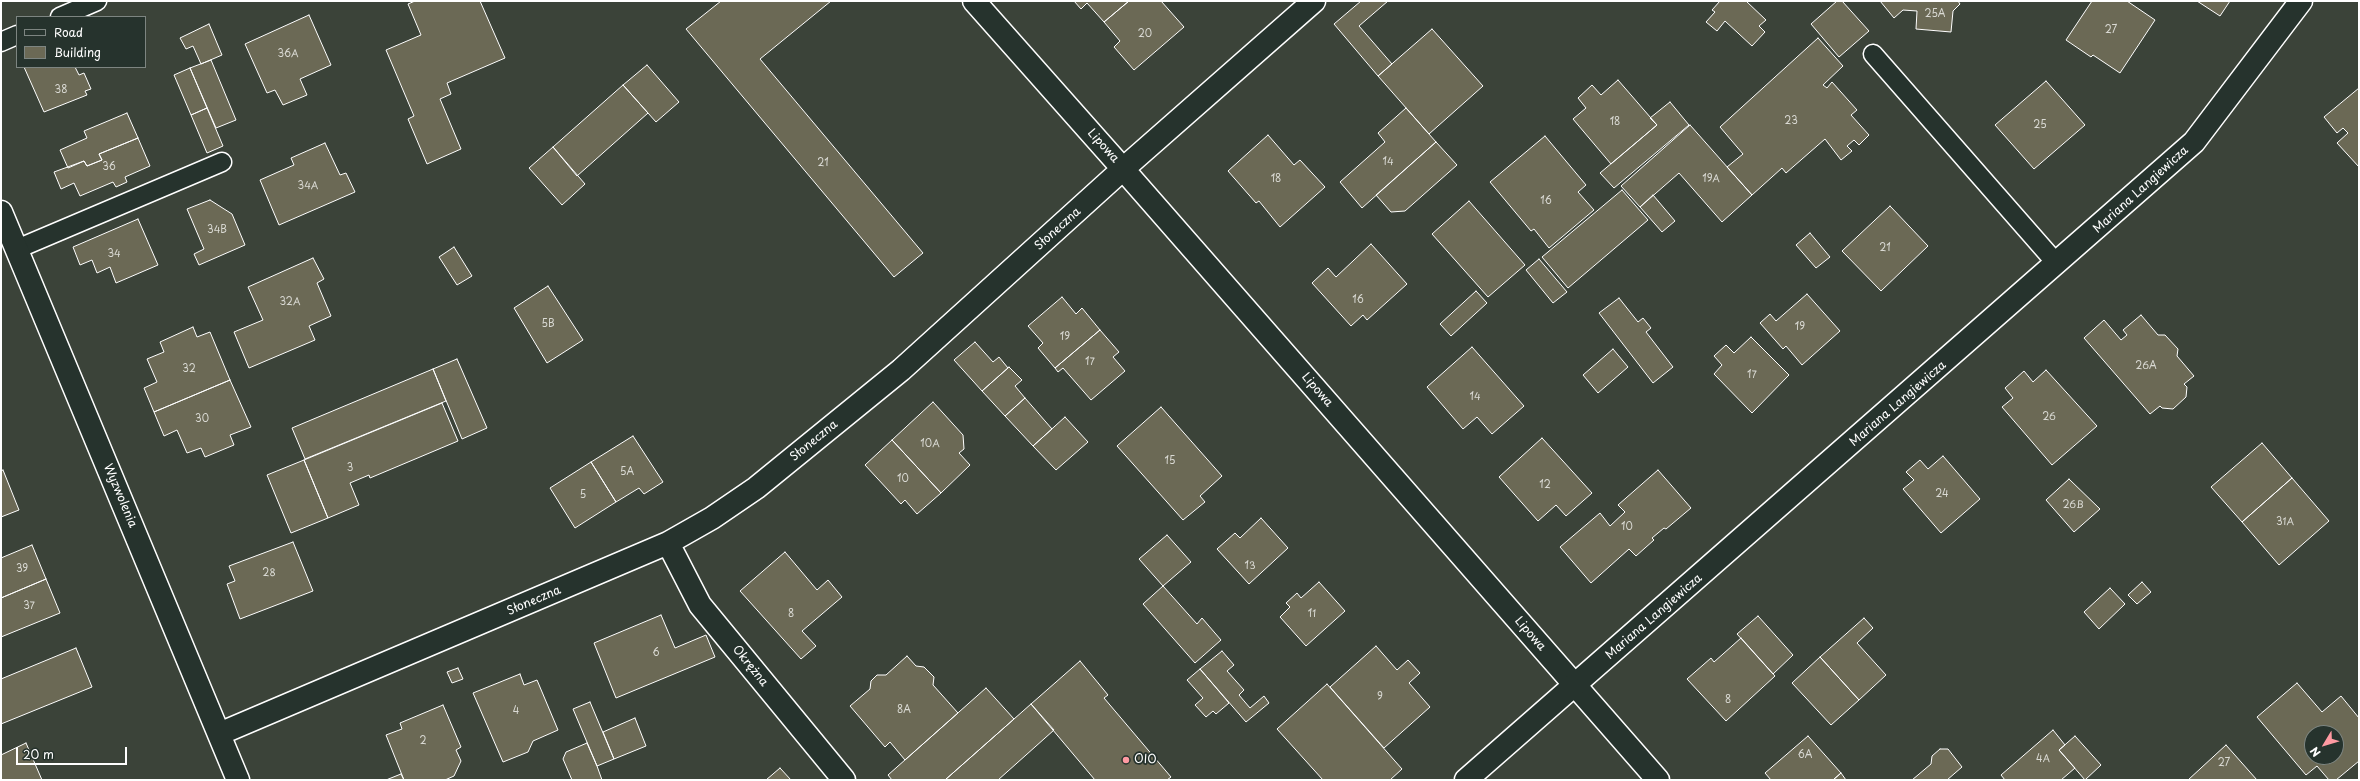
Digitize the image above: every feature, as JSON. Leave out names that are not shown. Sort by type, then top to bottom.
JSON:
[{"type":"street","name":"Lipowa","points":[[974,1],[1658,780]]},
{"type":"street","name":"Słoneczna","points":[[219,734],[668,543],[756,488],[901,370],[1123,169],[1314,1]]},
{"type":"street","name":"Mariana Langiewicza","points":[[1466,780],[2057,264],[2194,142],[2301,1]]},
{"type":"street","name":"Wyzwolenia","points":[[1,212],[238,780]]},
{"type":"street","name":"Okrężna","points":[[668,543],[700,605],[844,780]]},
{"type":"lane","points":[[62,16],[97,1]]},
{"type":"lane","points":[[1,42],[16,35]]},
{"type":"lane","points":[[1873,54],[2057,264]]},
{"type":"lane","points":[[17,249],[222,162]]},
{"type":"building","points":[[415,1],[480,1],[505,58],[447,83],[451,94],[440,99],[461,149],[427,164],[408,119],[414,116],[386,50],[421,35],[408,4]]},
{"type":"building","points":[[721,1],[831,1],[760,59],[923,253],[894,277],[686,29]]},
{"type":"building","points":[[1074,1],[1129,1],[1104,22],[1087,3],[1081,9]]},
{"type":"building","points":[[1129,1],[1161,1],[1184,27],[1134,70],[1114,47],[1120,41],[1104,22]]},
{"type":"building","points":[[1361,1],[1388,1],[1359,26],[1392,64],[1378,76],[1334,24]]},
{"type":"building","points":[[1720,1],[1746,1],[1766,20],[1759,26],[1765,32],[1752,46],[1725,21],[1717,31],[1706,22],[1715,12],[1712,10]]},
{"type":"building","points":[[1837,1],[1842,1],[1869,31],[1839,57],[1811,24]]},
{"type":"building","points":[[1880,1],[1958,1],[1960,4],[1953,11],[1951,32],[1916,29],[1917,11],[1903,10],[1894,18]]},
{"type":"building","points":[[2092,1],[2127,1],[2155,20],[2120,73],[2093,55],[2091,57],[2066,40]]},
{"type":"building","points":[[2197,1],[2230,1],[2220,16]]},
{"type":"building","points":[[309,15],[331,65],[300,79],[307,95],[283,105],[275,90],[267,93],[245,44]]},
{"type":"building","points":[[209,24],[222,55],[201,64],[193,46],[186,49],[180,38]]},
{"type":"building","points":[[1432,29],[1483,86],[1429,134],[1378,76]]},
{"type":"building","points":[[1818,38],[1843,66],[1823,85],[1827,88],[1832,82],[1857,110],[1851,115],[1869,135],[1859,145],[1854,140],[1847,146],[1852,151],[1841,160],[1825,139],[1786,173],[1782,168],[1752,195],[1727,167],[1743,154],[1720,127]]},
{"type":"building","points":[[211,60],[236,120],[216,128],[190,68]]},
{"type":"building","points":[[647,65],[679,102],[656,122],[623,85]]},
{"type":"building","points":[[24,68],[76,68],[79,75],[84,73],[91,89],[85,91],[87,95],[44,112]]},
{"type":"building","points":[[190,68],[207,108],[191,115],[174,75]]},
{"type":"building","points":[[1618,80],[1657,125],[1611,164],[1573,119],[1586,108],[1578,98],[1592,85],[1601,95]]},
{"type":"building","points":[[2046,81],[2085,125],[2034,169],[1995,125]]},
{"type":"building","points":[[623,85],[648,113],[577,176],[553,147]]},
{"type":"building","points":[[2359,88],[2359,167],[2337,143],[2348,133],[2343,128],[2337,133],[2324,117]]},
{"type":"building","points":[[1670,102],[1689,125],[1614,188],[1600,173],[1657,125],[1650,118]]},
{"type":"building","points":[[207,108],[223,146],[207,153],[191,115]]},
{"type":"building","points":[[1406,108],[1436,142],[1362,208],[1340,182],[1385,142],[1378,133]]},
{"type":"building","points":[[127,113],[138,138],[99,154],[102,160],[87,166],[84,161],[68,168],[60,150],[87,138],[84,131]]},
{"type":"building","points":[[1690,125],[1752,195],[1722,222],[1679,173],[1640,207],[1621,186]]},
{"type":"building","points":[[1268,135],[1294,165],[1300,160],[1325,187],[1280,227],[1259,201],[1256,203],[1228,171]]},
{"type":"building","points":[[1545,136],[1586,185],[1578,192],[1594,210],[1549,248],[1534,229],[1531,231],[1490,182]]},
{"type":"building","points":[[138,138],[150,166],[125,177],[127,182],[116,187],[113,182],[80,196],[74,183],[61,189],[54,172],[84,161],[87,166],[102,160],[99,154]]},
{"type":"building","points":[[1436,142],[1457,165],[1405,211],[1391,212],[1376,195]]},
{"type":"building","points":[[325,143],[340,175],[346,173],[355,192],[279,225],[260,180],[294,165],[291,158]]},
{"type":"building","points":[[553,147],[585,184],[562,205],[529,168]]},
{"type":"building","points":[[1622,190],[1648,220],[1568,288],[1542,257]]},
{"type":"building","points":[[1653,195],[1675,221],[1662,232],[1640,207]]},
{"type":"building","points":[[210,200],[232,214],[245,245],[199,265],[194,254],[204,249],[187,209]]},
{"type":"building","points":[[1469,201],[1525,265],[1488,297],[1432,234]]},
{"type":"building","points":[[1890,206],[1928,246],[1881,291],[1842,251]]},
{"type":"building","points":[[138,219],[158,265],[116,283],[110,267],[97,273],[92,260],[80,265],[73,247]]},
{"type":"building","points":[[1810,233],[1830,257],[1816,268],[1796,245]]},
{"type":"building","points":[[1371,244],[1407,284],[1367,320],[1363,315],[1351,326],[1312,283],[1328,268],[1336,277]]},
{"type":"building","points":[[454,247],[472,276],[457,285],[439,257]]},
{"type":"building","points":[[313,258],[324,279],[317,283],[331,316],[309,326],[315,340],[249,368],[234,332],[263,320],[248,287]]},
{"type":"building","points":[[1539,259],[1567,292],[1553,303],[1526,270]]},
{"type":"building","points":[[548,286],[583,340],[547,363],[514,308]]},
{"type":"building","points":[[1476,291],[1487,303],[1451,336],[1440,324]]},
{"type":"building","points":[[1807,294],[1840,331],[1802,365],[1786,346],[1783,349],[1760,323],[1770,314],[1776,321]]},
{"type":"building","points":[[1062,297],[1076,314],[1082,308],[1100,330],[1055,368],[1038,348],[1043,343],[1028,326]]},
{"type":"building","points":[[1619,298],[1638,322],[1643,318],[1651,328],[1646,332],[1673,367],[1653,383],[1599,313]]},
{"type":"building","points":[[2141,315],[2158,335],[2165,335],[2178,349],[2177,356],[2194,376],[2184,384],[2187,387],[2186,397],[2173,409],[2162,408],[2160,406],[2150,414],[2084,338],[2104,320],[2121,340],[2127,335],[2123,330]]},
{"type":"building","points":[[193,327],[197,337],[210,332],[230,380],[154,412],[144,388],[157,382],[147,359],[164,352],[160,342]]},
{"type":"building","points":[[1100,330],[1119,352],[1113,357],[1125,371],[1091,400],[1063,368],[1058,372],[1055,368]]},
{"type":"building","points":[[1751,337],[1789,375],[1752,413],[1714,374],[1722,365],[1714,356],[1726,345],[1734,353]]},
{"type":"building","points":[[975,342],[993,362],[999,357],[1008,368],[982,391],[954,360]]},
{"type":"building","points":[[1472,347],[1524,406],[1492,434],[1477,417],[1463,429],[1427,387]]},
{"type":"building","points":[[1613,349],[1628,367],[1598,393],[1583,375]]},
{"type":"building","points":[[457,359],[487,428],[462,439],[433,369]]},
{"type":"building","points":[[1009,367],[1022,380],[1015,386],[1025,398],[1005,416],[982,391]]},
{"type":"building","points":[[433,369],[446,401],[305,459],[292,428]]},
{"type":"building","points":[[2046,370],[2097,426],[2052,465],[2002,407],[2013,398],[2005,388],[2024,371],[2033,382]]},
{"type":"building","points":[[230,380],[251,427],[230,435],[234,445],[205,457],[201,448],[187,453],[177,430],[164,436],[154,412]]},
{"type":"building","points":[[1025,398],[1052,429],[1033,446],[1005,416]]},
{"type":"building","points":[[933,402],[963,435],[964,449],[959,453],[970,465],[941,493],[892,440]]},
{"type":"building","points":[[442,403],[458,441],[370,478],[369,475],[350,483],[359,505],[328,518],[304,460]]},
{"type":"building","points":[[1161,407],[1222,476],[1200,496],[1205,502],[1183,520],[1117,446]]},
{"type":"building","points":[[1065,417],[1088,442],[1056,470],[1033,446]]},
{"type":"building","points":[[633,436],[663,482],[644,494],[639,488],[616,502],[591,462]]},
{"type":"building","points":[[1542,438],[1592,493],[1566,516],[1556,505],[1538,521],[1499,477]]},
{"type":"building","points":[[892,440],[941,493],[917,514],[905,500],[901,504],[865,465]]},
{"type":"building","points":[[2262,443],[2292,478],[2242,522],[2211,487]]},
{"type":"building","points":[[1943,456],[1980,499],[1941,533],[1903,489],[1914,480],[1906,472],[1920,460],[1928,469]]},
{"type":"building","points":[[304,460],[328,518],[291,533],[267,475]]},
{"type":"building","points":[[591,462],[616,502],[575,528],[550,488]]},
{"type":"building","points":[[3,470],[19,510],[1,517],[1,471]]},
{"type":"building","points":[[1658,470],[1691,508],[1666,529],[1664,528],[1652,538],[1654,540],[1636,556],[1629,549],[1591,583],[1560,547],[1600,513],[1610,526],[1625,512],[1618,505]]},
{"type":"building","points":[[2292,478],[2329,521],[2279,565],[2242,522]]},
{"type":"building","points":[[2069,479],[2100,509],[2074,532],[2046,500]]},
{"type":"building","points":[[1261,518],[1288,548],[1249,584],[1217,549],[1235,533],[1240,538]]},
{"type":"building","points":[[1167,535],[1191,562],[1163,586],[1139,559]]},
{"type":"building","points":[[293,542],[313,591],[240,619],[227,584],[235,581],[229,566]]},
{"type":"building","points":[[32,545],[46,579],[1,598],[1,558]]},
{"type":"building","points":[[785,552],[817,590],[828,580],[842,597],[802,631],[816,646],[801,659],[740,591]]},
{"type":"building","points":[[46,579],[60,613],[1,637],[1,598]]},
{"type":"building","points":[[1319,582],[1345,611],[1306,646],[1280,617],[1290,607],[1286,603],[1297,593],[1301,598]]},
{"type":"building","points":[[2142,582],[2151,592],[2137,604],[2128,595]]},
{"type":"building","points":[[1163,586],[1197,624],[1202,618],[1221,640],[1195,663],[1143,604]]},
{"type":"building","points":[[2110,588],[2125,604],[2099,629],[2084,612]]},
{"type":"building","points":[[661,615],[675,648],[706,635],[715,657],[616,698],[594,643]]},
{"type":"building","points":[[1758,616],[1793,655],[1773,674],[1737,634]]},
{"type":"building","points":[[1864,618],[1873,628],[1857,643],[1886,675],[1859,700],[1820,657]]},
{"type":"building","points":[[1741,638],[1775,676],[1726,721],[1687,679],[1711,658],[1714,662]]},
{"type":"building","points":[[1376,646],[1397,670],[1408,660],[1420,673],[1409,683],[1430,707],[1384,748],[1330,687]]},
{"type":"building","points":[[76,648],[92,687],[1,724],[1,679]]},
{"type":"building","points":[[1222,651],[1234,665],[1227,671],[1244,690],[1239,695],[1250,708],[1264,696],[1269,703],[1246,722],[1200,669]]},
{"type":"building","points":[[907,656],[916,666],[924,667],[934,677],[933,685],[958,713],[905,760],[890,742],[885,747],[850,706],[870,689],[871,681],[877,675],[886,675]]},
{"type":"building","points":[[1820,657],[1859,700],[1831,725],[1792,683]]},
{"type":"building","points":[[1080,661],[1108,695],[1104,698],[1171,777],[1167,780],[1095,780],[1031,704]]},
{"type":"building","points":[[458,668],[463,679],[452,683],[447,672]]},
{"type":"building","points":[[1200,669],[1229,703],[1216,714],[1213,711],[1206,717],[1195,705],[1203,698],[1187,680]]},
{"type":"building","points":[[520,674],[524,685],[537,680],[558,730],[533,741],[528,752],[503,762],[473,693]]},
{"type":"building","points":[[2297,683],[2322,712],[2341,696],[2359,718],[2359,761],[2336,780],[2329,780],[2317,766],[2306,775],[2257,717]]},
{"type":"building","points":[[1327,684],[1402,769],[1390,780],[1323,780],[1277,729]]},
{"type":"building","points":[[986,688],[1014,719],[945,780],[892,780],[888,775]]},
{"type":"building","points":[[590,702],[614,759],[597,766],[573,709]]},
{"type":"building","points":[[1031,704],[1054,730],[998,780],[945,780]]},
{"type":"building","points":[[443,705],[461,747],[456,750],[461,761],[454,776],[445,780],[404,780],[386,735],[402,729],[400,723]]},
{"type":"building","points":[[635,718],[646,746],[614,759],[603,732]]},
{"type":"building","points":[[2053,730],[2065,745],[2059,750],[2075,768],[2061,780],[2005,780],[2001,775]]},
{"type":"building","points":[[1808,736],[1841,773],[1833,780],[1771,780],[1765,773]]},
{"type":"building","points":[[2075,736],[2101,765],[2085,780],[2059,750]]},
{"type":"building","points":[[26,743],[42,780],[1,780],[1,755]]},
{"type":"building","points":[[587,743],[602,780],[572,780],[563,759],[566,752]]},
{"type":"building","points":[[2226,745],[2257,780],[2188,780]]},
{"type":"building","points":[[1940,749],[1948,749],[1962,767],[1947,780],[1912,780],[1931,764],[1932,756]]},
{"type":"building","points":[[780,768],[791,780],[766,780]]},
{"type":"building","points":[[1841,773],[1846,780],[1833,780]]},
{"type":"building","points":[[401,774],[404,780],[386,780]]},
{"type":"place","name":"OIO","points":[[1126,760]]}]
